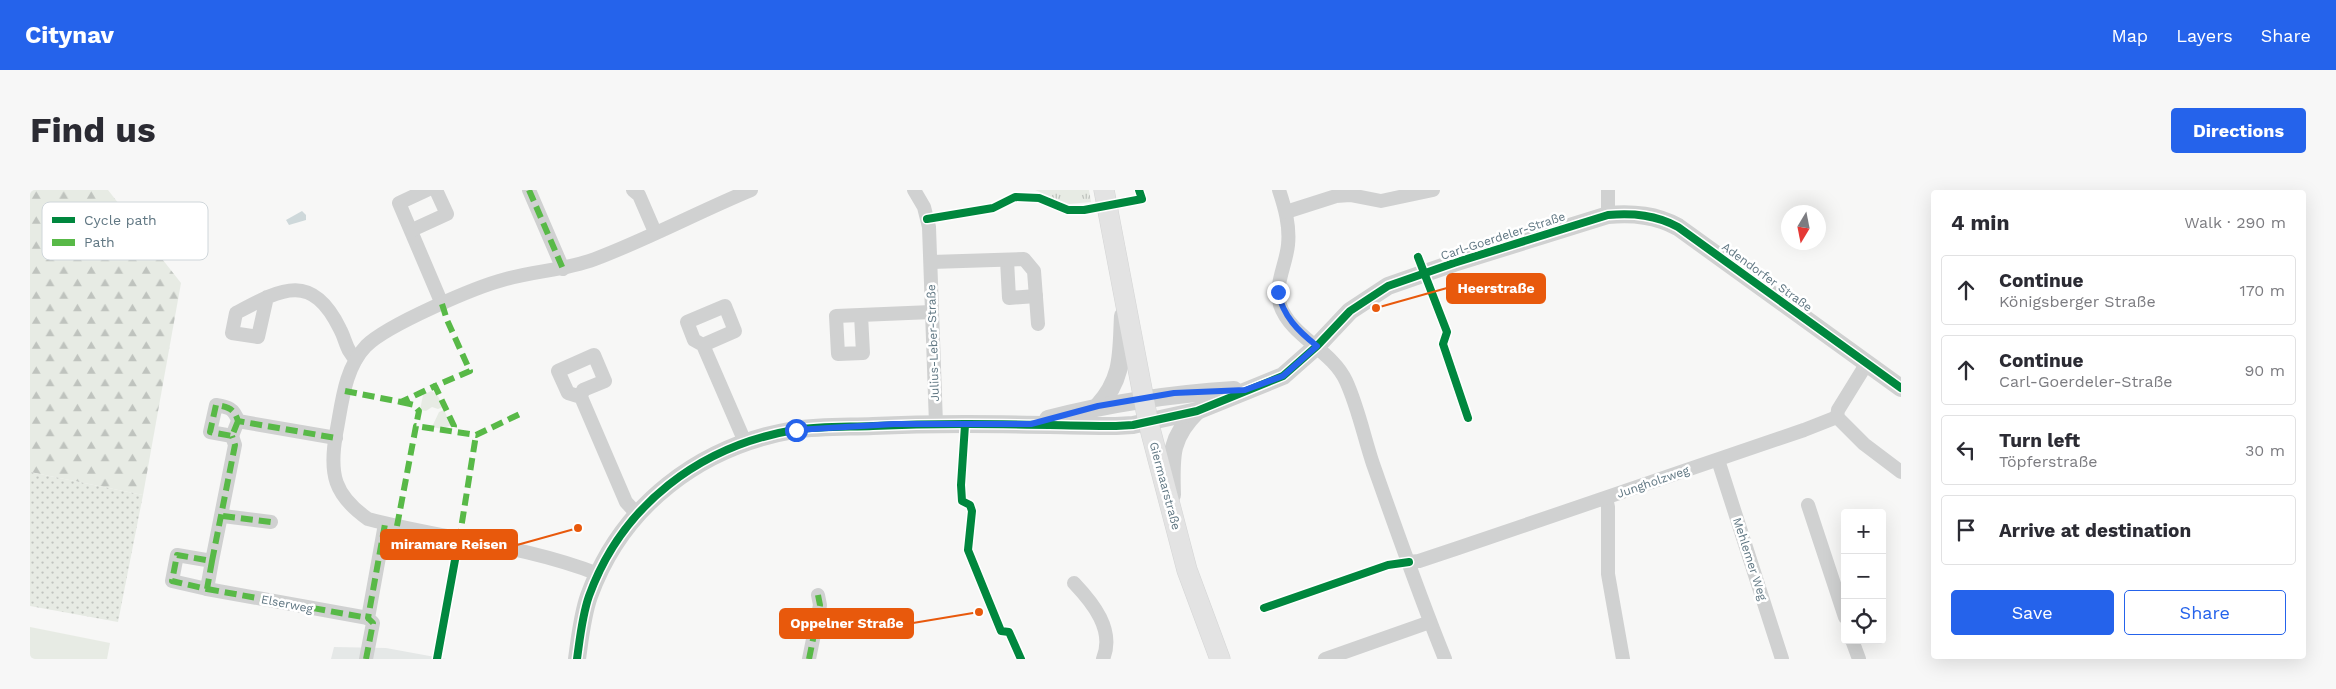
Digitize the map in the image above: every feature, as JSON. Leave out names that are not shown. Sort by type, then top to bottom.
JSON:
[{"type":"main road","name":"Giermaarstraße","points":[[1104,190],[1148,421],[1187,570],[1220,659]]},
{"type":"street","points":[[427,190],[399,203],[442,304]]},
{"type":"street","points":[[412,230],[447,214],[436,190]]},
{"type":"street","points":[[529,190],[563,269]]},
{"type":"street","points":[[634,190],[639,196],[655,232]]},
{"type":"street","name":"Julius-Leber-Straße","points":[[914,190],[924,207],[931,262],[936,424]]},
{"type":"street","points":[[1279,190],[1286,212],[1288,247],[1278,292],[1281,306],[1290,321],[1317,346],[1346,381],[1430,622],[1445,659]]},
{"type":"street","points":[[1286,212],[1336,196],[1350,196],[1380,201],[1397,194],[1434,190]]},
{"type":"street","points":[[1608,190],[1608,215]]},
{"type":"street","points":[[598,574],[573,564],[533,553],[385,524],[368,519],[356,510],[338,489],[333,470],[336,438],[347,378],[356,359],[374,339],[392,327],[504,279],[563,269],[596,259],[746,191]]},
{"type":"street","name":"Carl-Goerdeler-Straße","points":[[1031,424],[1116,426],[1197,411],[1283,376],[1317,346],[1350,311],[1388,286],[1454,263],[1608,215]]},
{"type":"street","name":"Adendorfer Straße","points":[[1608,215],[1652,216],[1678,227],[1901,388]]},
{"type":"street","points":[[931,262],[1024,259],[1034,270],[1038,324]]},
{"type":"street","points":[[1007,260],[1009,298],[1036,296]]},
{"type":"street","points":[[267,297],[279,291],[294,289],[309,292],[327,305],[341,330],[350,354],[356,359]]},
{"type":"street","points":[[1098,406],[1108,396],[1120,371],[1124,300]]},
{"type":"street","points":[[861,315],[932,312]]},
{"type":"street","points":[[704,344],[746,442]]},
{"type":"street","points":[[1867,363],[1838,410],[1837,417],[1864,444],[1901,472]]},
{"type":"street","name":"Carl-Goerdeler-Straße","points":[[1031,424],[1098,406],[1174,393],[1245,390]]},
{"type":"street","points":[[582,397],[626,502],[637,514]]},
{"type":"street","points":[[207,589],[223,516],[235,445],[232,436],[238,420],[230,408],[216,405],[210,432],[232,436]]},
{"type":"street","points":[[1172,511],[1171,455],[1175,441],[1185,422],[1197,411]]},
{"type":"street","name":"Jungholzweg","points":[[1409,562],[1435,556],[1718,460],[1837,417]]},
{"type":"street","points":[[238,420],[336,438]]},
{"type":"street","points":[[577,659],[589,597],[610,551],[637,514],[659,492],[684,472],[722,451],[746,442],[796,430],[936,424],[1031,424]]},
{"type":"street","name":"Mehlemer Weg","points":[[1718,460],[1782,659]]},
{"type":"street","points":[[1606,498],[1608,507],[1608,574],[1623,659]]},
{"type":"street","points":[[1808,505],[1841,605]]},
{"type":"street","points":[[223,516],[271,522]]},
{"type":"street","points":[[366,659],[373,623],[368,618],[385,524]]},
{"type":"street","name":"Elserweg","points":[[212,562],[177,555],[172,582],[368,618]]},
{"type":"street","points":[[1074,583],[1090,599],[1098,612],[1107,642],[1102,659]]},
{"type":"street","points":[[809,659],[820,605],[818,595]]},
{"type":"street","points":[[1325,659],[1430,622]]},
{"type":"street","points":[[1853,644],[1859,659]]},
{"type":"shaded area","points":[[302,211],[306,215],[306,220],[289,225],[286,220]]},
{"type":"shaded area","points":[[334,647],[386,648],[446,659],[331,659]]},
{"type":"green space","points":[[30,190],[108,190],[117,202],[42,202],[42,260],[163,260],[181,283],[143,495],[30,472]]},
{"type":"green space","points":[[1035,190],[1089,190],[1091,202],[1069,204]]},
{"type":"green space","points":[[431,391],[437,394],[443,407],[438,409],[432,407],[426,411],[420,410],[423,395]]},
{"type":"green space","points":[[444,410],[451,425],[442,429],[432,427],[439,412]]},
{"type":"green space","points":[[30,472],[143,495],[118,622],[30,606]]},
{"type":"green space","points":[[30,627],[110,643],[107,659],[30,659]]},
{"type":"marked path","points":[[529,190],[563,269]]},
{"type":"marked path","points":[[442,304],[447,320],[470,371],[435,386],[454,426],[453,432]]},
{"type":"marked path","points":[[345,391],[401,402],[435,386]]},
{"type":"marked path","points":[[401,402],[414,405],[419,411],[416,426]]},
{"type":"marked path","points":[[238,421],[232,436],[210,432],[216,405],[230,409],[235,413],[238,421],[336,438]]},
{"type":"marked path","points":[[397,526],[416,426],[476,435],[522,413]]},
{"type":"marked path","points":[[459,541],[476,435]]},
{"type":"marked path","points":[[212,561],[207,589],[172,581],[177,555],[212,561],[235,445],[232,436]]},
{"type":"marked path","points":[[223,516],[271,522]]},
{"type":"marked path","points":[[366,659],[373,623],[368,618],[385,524]]},
{"type":"marked path","points":[[207,589],[368,618]]},
{"type":"marked path","points":[[809,659],[820,605],[818,595]]},
{"type":"cycle path","points":[[927,219],[993,208],[1015,197],[1039,198],[1068,210],[1084,210],[1142,199],[1139,190]]},
{"type":"cycle path","points":[[577,659],[583,619],[589,596],[603,563],[622,534],[644,508],[669,485],[697,466],[727,450],[760,438],[794,430],[814,428],[964,424],[1116,426],[1133,425],[1197,411],[1283,376],[1317,346],[1350,311],[1388,286],[1454,263],[1608,215],[1627,214],[1644,216],[1678,227],[1901,388]]},
{"type":"cycle path","points":[[1418,257],[1447,332],[1443,344],[1468,418]]},
{"type":"cycle path","points":[[965,425],[961,485],[962,501],[970,505],[972,511],[968,550],[1001,631],[1009,632],[1021,659]]},
{"type":"cycle path","points":[[437,659],[459,538]]},
{"type":"cycle path","points":[[1264,608],[1388,565],[1409,562]]},
{"type":"place","name":"Heerstraße","points":[[1376,308]]},
{"type":"place","name":"miramare Reisen","points":[[578,528]]},
{"type":"place","name":"Oppelner Straße","points":[[979,612]]},
{"type":"route","points":[[796,430],[894,424],[1031,424],[1098,406],[1174,393],[1245,390],[1283,376],[1317,346],[1290,321],[1281,306],[1278,292]]}]
